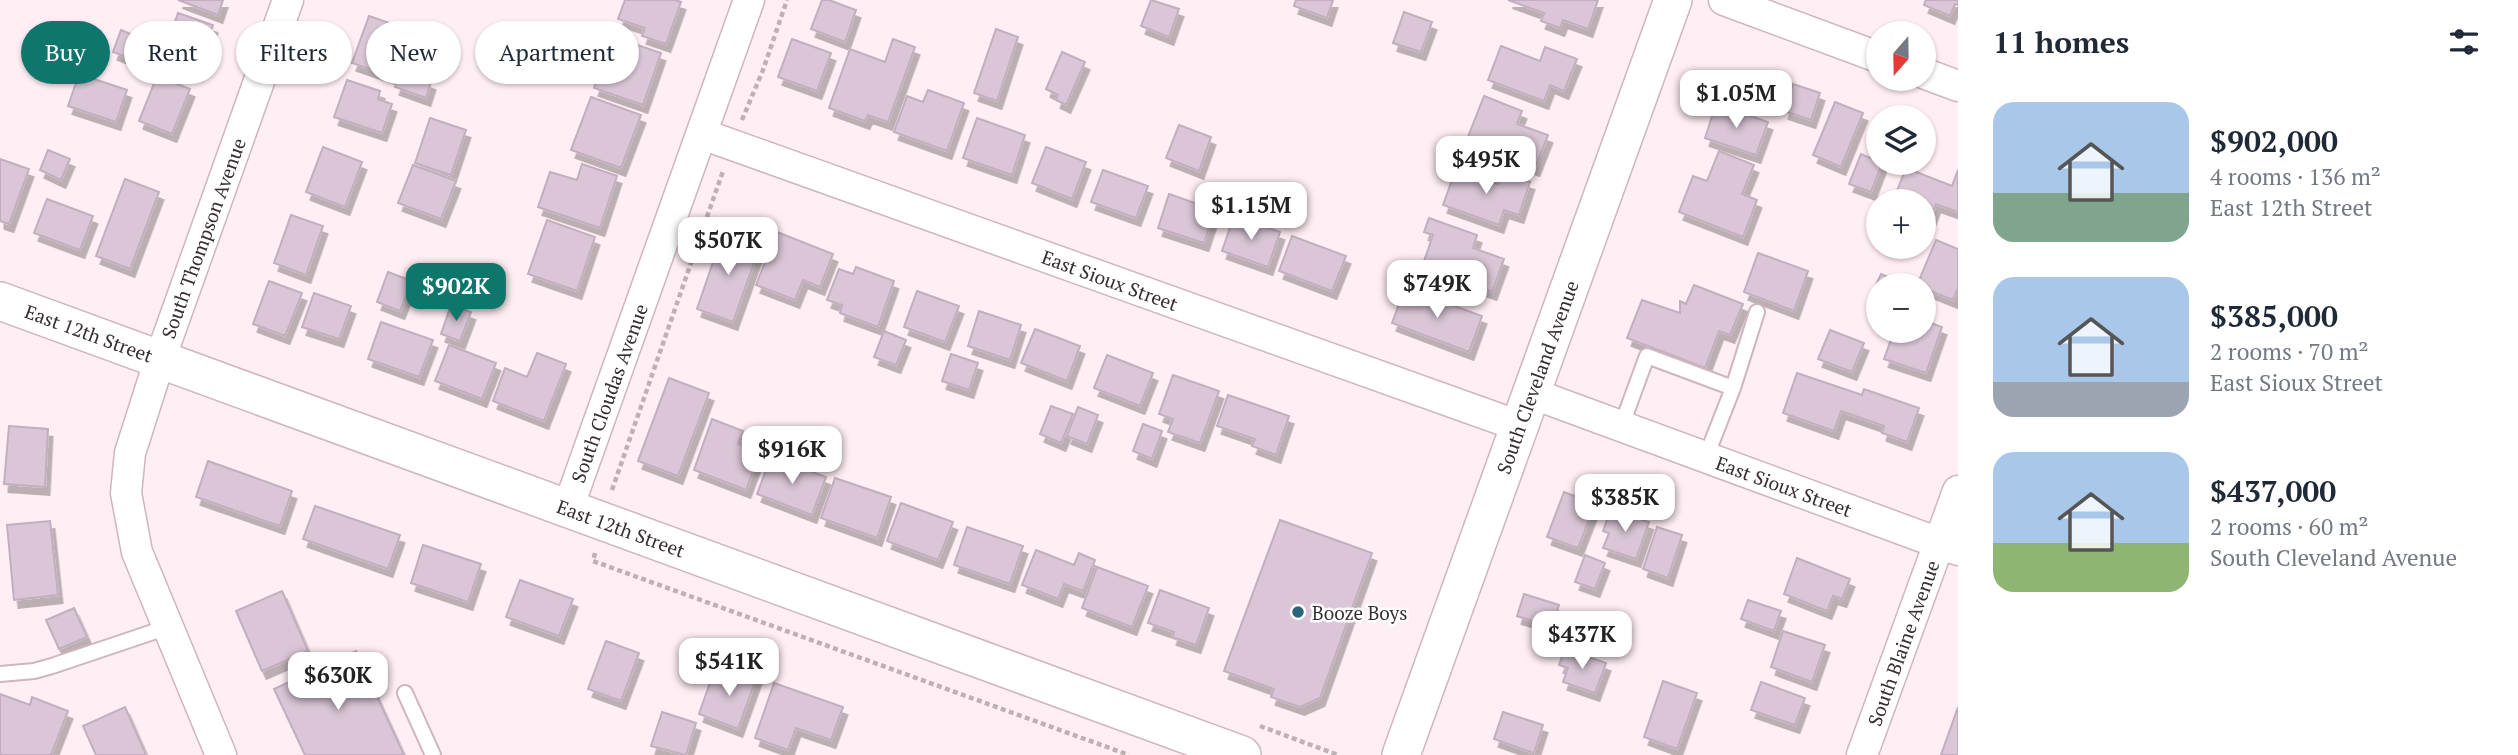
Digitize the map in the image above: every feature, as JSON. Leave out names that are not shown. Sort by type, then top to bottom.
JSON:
[{"type":"street","name":"South Thompson Avenue","points":[[221,755],[137,552],[126,493],[130,453],[160,359],[289,0]]},
{"type":"street","name":"South Cloudas Avenue","points":[[568,508],[749,0]]},
{"type":"street","name":"South Cleveland Avenue","points":[[1401,755],[1673,0]]},
{"type":"street","points":[[1724,0],[1866,53]]},
{"type":"street","points":[[1936,78],[1958,86]]},
{"type":"street","name":"East Sioux Street","points":[[702,134],[1525,410],[1621,426],[1949,547]]},
{"type":"street","name":"East 12th Street","points":[[0,301],[1242,755]]},
{"type":"street","name":"South Blaine Avenue","points":[[1862,755],[1949,547],[1958,491]]},
{"type":"lane","points":[[1706,457],[1757,312]]},
{"type":"lane","points":[[1621,426],[1647,356],[1732,388]]},
{"type":"lane","points":[[0,674],[12,675],[43,669],[168,628]]},
{"type":"lane","points":[[405,693],[433,755]]},
{"type":"path","points":[[787,0],[763,70],[732,145],[603,521],[593,561],[1129,755]]},
{"type":"building","points":[[178,0],[223,0],[218,15]]},
{"type":"building","points":[[625,0],[681,2],[666,44],[642,36],[645,28],[639,26],[639,21],[618,19]]},
{"type":"building","points":[[822,0],[856,10],[845,42],[811,29]]},
{"type":"building","points":[[1151,0],[1179,9],[1169,37],[1141,26]]},
{"type":"building","points":[[1296,0],[1333,0],[1327,18],[1294,6]]},
{"type":"building","points":[[1508,0],[1598,0],[1588,29],[1563,20],[1560,28],[1541,21],[1544,13]]},
{"type":"building","points":[[1926,0],[1958,0],[1958,5],[1955,4],[1950,16],[1924,5]]},
{"type":"building","points":[[1404,12],[1432,22],[1421,52],[1393,43]]},
{"type":"building","points":[[178,13],[201,21],[175,21]]},
{"type":"building","points":[[369,16],[384,21],[367,21]]},
{"type":"building","points":[[366,24],[366,68],[352,63]]},
{"type":"building","points":[[996,29],[1018,37],[997,101],[974,93]]},
{"type":"building","points":[[121,30],[124,31],[124,56],[113,52]]},
{"type":"building","points":[[792,39],[831,53],[817,91],[778,77]]},
{"type":"building","points":[[893,39],[915,47],[888,122],[868,115],[865,121],[829,108],[850,49],[885,62]]},
{"type":"building","points":[[639,45],[661,53],[643,105],[594,88],[595,84],[639,84]]},
{"type":"building","points":[[1501,46],[1540,61],[1545,47],[1577,59],[1564,91],[1550,85],[1544,101],[1488,80]]},
{"type":"building","points":[[1062,52],[1085,62],[1066,105],[1056,100],[1058,95],[1046,89]]},
{"type":"building","points":[[352,82],[380,91],[378,99],[392,104],[382,133],[334,117],[346,84],[352,84]]},
{"type":"building","points":[[76,84],[109,84],[127,90],[116,122],[68,106]]},
{"type":"building","points":[[154,84],[177,84],[190,89],[172,134],[139,121]]},
{"type":"building","points":[[396,84],[430,84],[426,98],[395,87]]},
{"type":"building","points":[[1793,84],[1820,93],[1811,120],[1784,111]]},
{"type":"building","points":[[928,90],[964,103],[947,151],[894,132],[907,96],[923,102]]},
{"type":"building","points":[[1484,96],[1522,111],[1517,124],[1548,135],[1535,168],[1466,142]]},
{"type":"building","points":[[591,97],[641,115],[621,168],[571,150]]},
{"type":"building","points":[[1835,102],[1863,113],[1841,167],[1813,155]]},
{"type":"building","points":[[1716,104],[1768,122],[1756,155],[1705,138]]},
{"type":"building","points":[[430,118],[466,130],[451,175],[415,163]]},
{"type":"building","points":[[977,118],[1025,135],[1012,175],[963,158]]},
{"type":"building","points":[[1179,125],[1211,137],[1199,171],[1166,158]]},
{"type":"building","points":[[323,147],[362,162],[345,207],[306,192]]},
{"type":"building","points":[[1046,147],[1086,162],[1072,199],[1032,183]]},
{"type":"building","points":[[48,150],[70,159],[61,180],[40,170]]},
{"type":"building","points":[[1719,151],[1754,165],[1742,194],[1757,200],[1743,237],[1679,212],[1693,176],[1707,181]]},
{"type":"building","points":[[1861,154],[1866,156],[1866,175],[1877,175],[1872,189],[1866,190],[1849,184]]},
{"type":"building","points":[[0,159],[29,169],[9,224],[0,221]]},
{"type":"building","points":[[582,164],[617,176],[600,228],[538,207],[550,172],[577,180]]},
{"type":"building","points":[[413,165],[456,181],[441,219],[398,203]]},
{"type":"building","points":[[1456,169],[1498,184],[1502,173],[1530,182],[1519,215],[1504,210],[1499,225],[1443,205]]},
{"type":"building","points":[[1103,170],[1148,186],[1136,218],[1091,202]]},
{"type":"building","points":[[1958,170],[1958,212],[1936,204],[1936,189],[1898,189],[1903,175],[1924,175],[1952,186]]},
{"type":"building","points":[[125,179],[159,192],[130,269],[96,256]]},
{"type":"building","points":[[1169,194],[1215,210],[1204,243],[1158,228]]},
{"type":"building","points":[[47,199],[93,216],[80,250],[34,233]]},
{"type":"building","points":[[291,215],[323,226],[306,275],[274,263]]},
{"type":"building","points":[[1234,216],[1280,232],[1268,267],[1222,251]]},
{"type":"building","points":[[1429,218],[1477,235],[1473,248],[1504,259],[1492,292],[1422,267],[1433,235],[1424,232]]},
{"type":"building","points":[[547,220],[595,237],[577,291],[528,274]]},
{"type":"building","points":[[777,232],[833,254],[820,287],[803,280],[795,300],[756,285]]},
{"type":"building","points":[[723,233],[760,246],[733,322],[697,309]]},
{"type":"building","points":[[1292,236],[1346,256],[1332,291],[1279,271]]},
{"type":"building","points":[[1936,240],[1958,249],[1958,288],[1953,300],[1936,293],[1936,273],[1922,273],[1928,259],[1936,259]]},
{"type":"building","points":[[1758,253],[1808,271],[1794,311],[1744,292]]},
{"type":"building","points":[[856,267],[894,281],[878,327],[840,313],[842,305],[827,300],[839,269],[853,274]]},
{"type":"building","points":[[388,272],[412,281],[400,311],[377,302]]},
{"type":"building","points":[[269,281],[302,293],[285,336],[253,324]]},
{"type":"building","points":[[1694,285],[1743,304],[1730,335],[1719,331],[1705,368],[1627,338],[1642,300],[1680,313],[1680,301],[1686,304]]},
{"type":"building","points":[[1405,288],[1482,316],[1469,352],[1392,323]]},
{"type":"building","points":[[917,291],[959,306],[945,342],[904,327]]},
{"type":"building","points":[[314,293],[351,306],[339,339],[302,327]]},
{"type":"building","points":[[451,305],[471,312],[460,341],[441,334]]},
{"type":"building","points":[[979,311],[1021,325],[1010,360],[968,346]]},
{"type":"building","points":[[381,322],[433,340],[419,377],[368,359]]},
{"type":"building","points":[[1936,325],[1942,327],[1926,373],[1884,359],[1890,343],[1936,343]]},
{"type":"building","points":[[1035,329],[1080,346],[1067,381],[1021,363]]},
{"type":"building","points":[[1830,330],[1864,343],[1852,372],[1818,359]]},
{"type":"building","points":[[884,331],[906,340],[896,365],[874,357]]},
{"type":"building","points":[[449,345],[496,363],[482,399],[435,381]]},
{"type":"building","points":[[537,353],[566,364],[544,421],[493,401],[505,368],[527,377]]},
{"type":"building","points":[[951,354],[978,363],[969,390],[942,381]]},
{"type":"building","points":[[1107,355],[1153,373],[1140,406],[1094,388]]},
{"type":"building","points":[[1797,373],[1862,395],[1864,389],[1919,408],[1907,442],[1882,433],[1884,426],[1841,411],[1834,431],[1783,413]]},
{"type":"building","points":[[1173,375],[1219,391],[1200,443],[1168,432],[1173,419],[1159,414]]},
{"type":"building","points":[[669,378],[709,393],[678,476],[638,461]]},
{"type":"building","points":[[1228,395],[1289,416],[1276,455],[1252,446],[1255,439],[1217,426]]},
{"type":"building","points":[[1051,406],[1073,414],[1061,443],[1040,434]]},
{"type":"building","points":[[1078,407],[1098,415],[1087,444],[1067,436]]},
{"type":"building","points":[[712,419],[743,431],[738,444],[760,452],[746,490],[694,470]]},
{"type":"building","points":[[1143,424],[1162,431],[1152,459],[1133,451]]},
{"type":"building","points":[[9,426],[48,429],[45,487],[4,484]]},
{"type":"building","points":[[771,457],[826,477],[812,515],[757,494]]},
{"type":"building","points":[[208,461],[292,491],[280,526],[196,497]]},
{"type":"building","points":[[835,478],[891,497],[877,538],[821,518]]},
{"type":"building","points":[[1564,492],[1595,504],[1578,548],[1547,537]]},
{"type":"building","points":[[901,503],[953,522],[938,560],[887,541]]},
{"type":"building","points":[[315,506],[400,535],[388,569],[303,539]]},
{"type":"building","points":[[1617,511],[1649,522],[1636,559],[1603,548],[1609,533],[1603,531],[1609,514],[1615,517]]},
{"type":"building","name":"Booze Boys","points":[[1280,520],[1372,553],[1320,698],[1300,707],[1271,697],[1274,689],[1224,671]]},
{"type":"building","points":[[50,521],[58,595],[14,600],[7,525]]},
{"type":"building","points":[[967,527],[1023,546],[1010,584],[954,565]]},
{"type":"building","points":[[1657,527],[1682,535],[1668,578],[1643,569]]},
{"type":"building","points":[[423,545],[481,564],[468,602],[411,583]]},
{"type":"building","points":[[1036,550],[1074,565],[1079,553],[1095,560],[1083,591],[1064,584],[1058,599],[1022,585]]},
{"type":"building","points":[[1585,555],[1605,563],[1595,589],[1575,582]]},
{"type":"building","points":[[1797,558],[1850,579],[1842,599],[1833,596],[1827,611],[1784,594]]},
{"type":"building","points":[[1097,567],[1148,586],[1132,627],[1082,608]]},
{"type":"building","points":[[520,580],[573,599],[559,636],[506,617]]},
{"type":"building","points":[[1160,590],[1209,608],[1196,645],[1172,637],[1174,632],[1148,623]]},
{"type":"building","points":[[282,591],[308,651],[262,671],[236,611]]},
{"type":"building","points":[[1524,594],[1559,605],[1552,627],[1517,616]]},
{"type":"building","points":[[1748,600],[1781,611],[1774,631],[1741,619]]},
{"type":"building","points":[[74,608],[87,637],[59,649],[46,620]]},
{"type":"building","points":[[1783,631],[1825,645],[1812,682],[1771,667]]},
{"type":"building","points":[[606,641],[639,653],[621,701],[588,689]]},
{"type":"building","points":[[356,651],[404,755],[305,755],[274,689]]},
{"type":"building","points":[[1564,652],[1573,655],[1574,652],[1606,663],[1595,693],[1563,682],[1568,668],[1559,665]]},
{"type":"building","points":[[731,666],[757,676],[738,729],[699,714],[712,677],[725,682]]},
{"type":"building","points":[[1663,681],[1697,693],[1677,749],[1644,737]]},
{"type":"building","points":[[1761,682],[1805,698],[1795,725],[1751,710]]},
{"type":"building","points":[[774,683],[843,707],[831,740],[796,728],[788,750],[755,738]]},
{"type":"building","points":[[0,694],[30,705],[32,697],[68,711],[51,755],[0,755]]},
{"type":"building","points":[[125,707],[146,755],[96,755],[83,726]]},
{"type":"building","points":[[1958,707],[1958,755],[1941,755]]},
{"type":"building","points":[[662,712],[696,723],[686,755],[651,746]]},
{"type":"building","points":[[1503,712],[1543,725],[1534,753],[1494,739]]},
{"type":"place","name":"Booze Boys","points":[[1298,612]]}]
